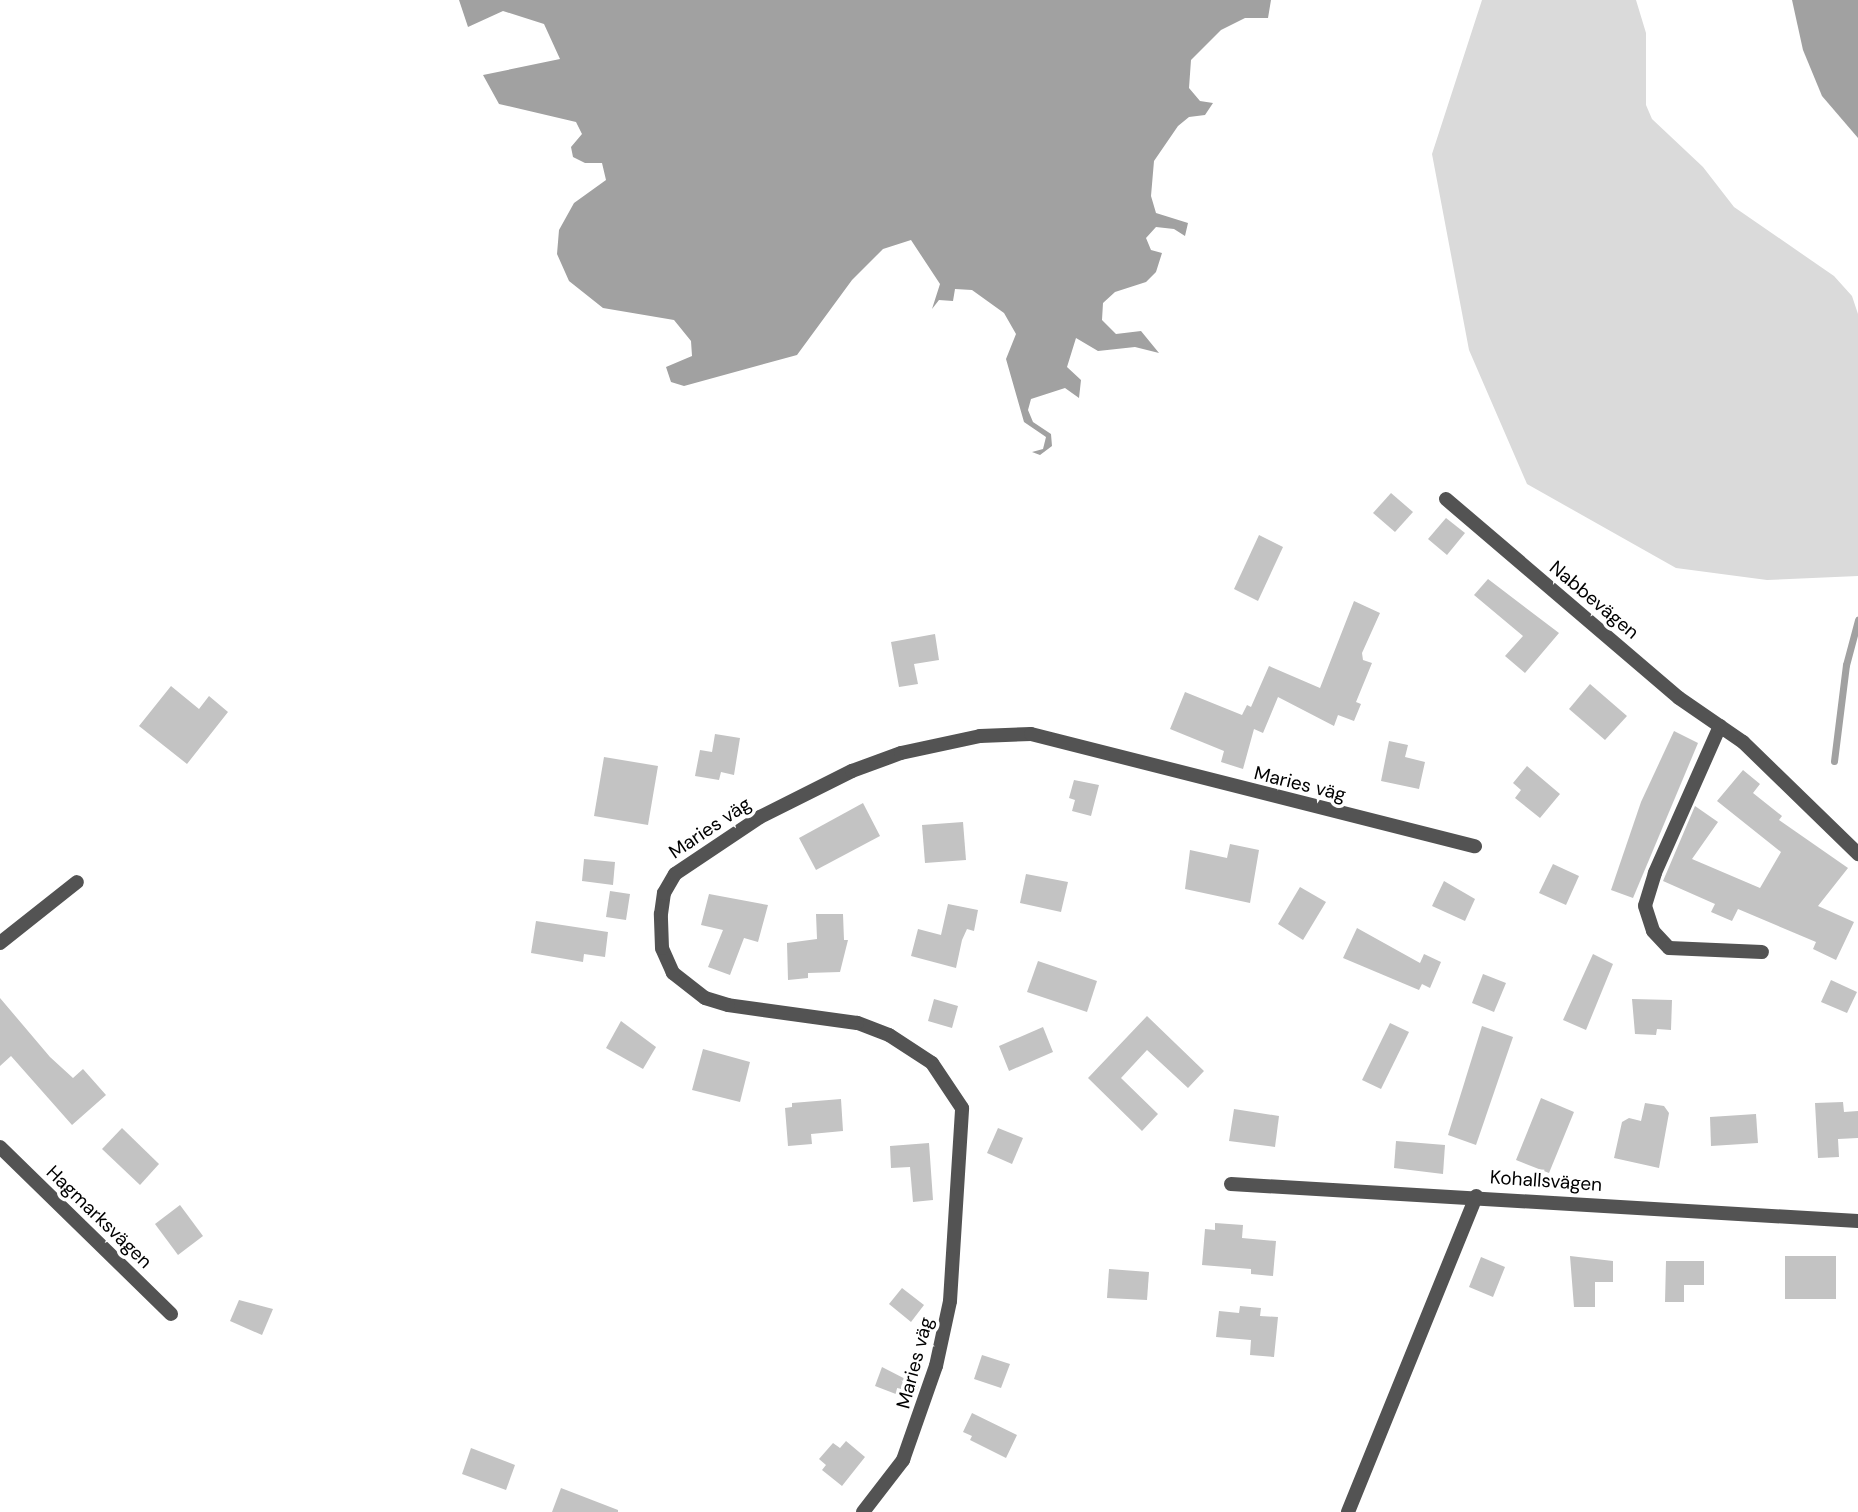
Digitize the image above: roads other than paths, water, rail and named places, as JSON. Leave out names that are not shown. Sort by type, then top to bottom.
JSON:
[{"type":"street","name":"Nabbevägen","points":[[1446,499],[1679,698],[1743,742],[1858,854]]},
{"type":"street","points":[[1720,726],[1655,873],[1645,906],[1653,931],[1668,948],[1762,952]]},
{"type":"street","name":"Maries väg","points":[[863,1512],[903,1460],[936,1366],[950,1301],[962,1108],[932,1063],[889,1035],[857,1023],[728,1005],[705,998],[673,973],[662,948],[661,914],[664,893],[674,874],[760,817],[852,771],[901,753],[980,736],[1031,734],[1475,846]]},
{"type":"street","points":[[0,943],[77,882]]},
{"type":"street","name":"Hagmarksvägen","points":[[0,1146],[171,1314]]},
{"type":"street","name":"Kohallsvägen","points":[[1231,1184],[1476,1196],[1858,1221]]},
{"type":"street","points":[[1348,1512],[1476,1196]]},
{"type":"waterway","points":[[1834,761],[1846,665],[1858,620]]}]
